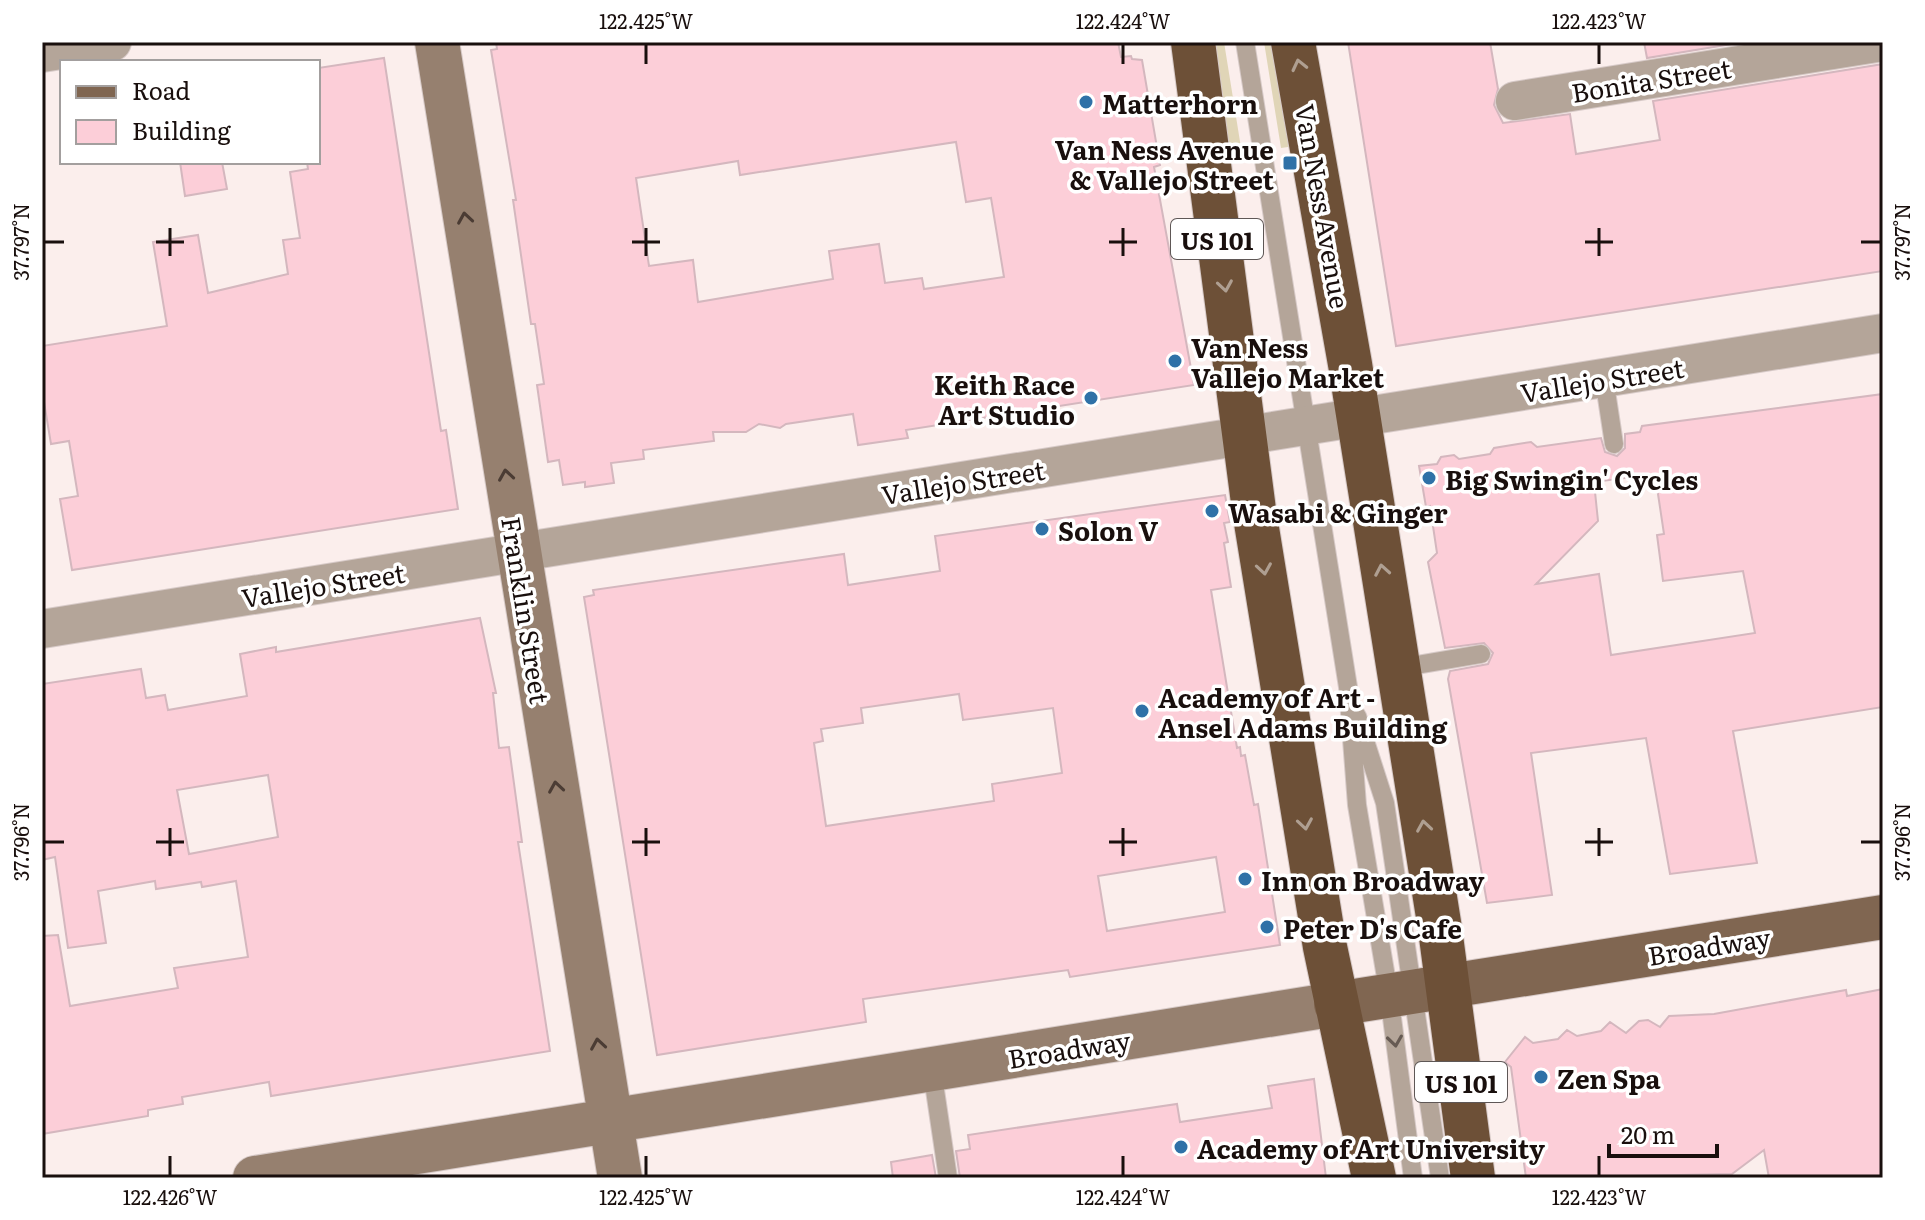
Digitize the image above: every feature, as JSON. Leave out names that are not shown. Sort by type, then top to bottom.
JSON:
[{"type":"highway","name":"US 101","points":[[1193,42],[1254,510],[1336,1004],[1374,1178]]},
{"type":"highway","name":"Van Ness Avenue","points":[[1293,42],[1399,668],[1417,991],[1473,1178]]},
{"type":"main road","name":"Franklin Street","points":[[437,42],[620,1178]]},
{"type":"main road","name":"Broadway","points":[[255,1178],[1883,917]]},
{"type":"street","points":[[42,53],[112,42]]},
{"type":"street","name":"Bonita Street","points":[[1515,101],[1883,42]]},
{"type":"street","name":"Vallejo Street","points":[[42,629],[1883,333]]},
{"type":"lane","points":[[1245,42],[1348,687],[1357,805],[1417,991],[1413,1178]]},
{"type":"lane","points":[[1604,378],[1614,444]]},
{"type":"lane","points":[[1399,668],[1481,654]]},
{"type":"lane","points":[[1348,687],[1385,803],[1417,991],[1440,1178]]},
{"type":"lane","points":[[932,1070],[948,1178]]},
{"type":"shaded area","points":[[1212,42],[1224,42],[1242,154],[1228,157]]},
{"type":"shaded area","points":[[1264,42],[1273,42],[1295,146],[1281,148]]},
{"type":"building","points":[[496,42],[1118,42],[1121,57],[1131,56],[1132,59],[1142,60],[1160,165],[1154,167],[1194,385],[906,430],[908,438],[858,445],[853,414],[786,424],[780,428],[759,424],[746,432],[713,432],[714,441],[643,450],[644,459],[611,463],[614,483],[585,487],[585,482],[563,485],[559,460],[548,462],[537,385],[544,384],[535,324],[531,324],[513,200],[516,200],[491,50],[497,49]],"holes":[[[956,142],[966,202],[991,198],[1004,277],[924,289],[922,278],[885,283],[879,244],[829,251],[833,279],[698,302],[693,260],[649,266],[636,178],[738,161],[740,175]]]},
{"type":"building","points":[[1348,42],[1490,42],[1498,89],[1494,105],[1503,123],[1570,114],[1576,154],[1660,140],[1653,101],[1883,64],[1883,271],[1396,346]]},
{"type":"building","points":[[1644,42],[1744,42],[1647,58]]},
{"type":"building","points":[[384,58],[441,431],[446,430],[458,509],[72,570],[60,499],[78,496],[69,441],[51,444],[42,390],[42,346],[167,326],[153,242],[198,235],[208,293],[288,274],[283,240],[300,238],[290,172],[308,169],[307,164],[320,164],[320,68]]},
{"type":"building","points":[[180,164],[222,164],[227,189],[185,196]]},
{"type":"building","points":[[1883,394],[1883,707],[1733,731],[1757,863],[1670,874],[1646,738],[1531,753],[1552,895],[1487,903],[1448,679],[1450,671],[1488,664],[1493,653],[1484,643],[1445,648],[1428,562],[1437,553],[1430,506],[1426,507],[1419,466],[1437,464],[1441,457],[1454,455],[1459,459],[1490,454],[1494,448],[1531,442],[1537,447],[1601,438],[1605,452],[1617,456],[1625,448],[1625,434],[1640,432],[1642,426]],"holes":[[[1655,474],[1664,534],[1657,535],[1663,581],[1743,571],[1755,633],[1611,655],[1599,574],[1536,584],[1598,521],[1594,482]]]},
{"type":"building","points":[[1225,495],[1230,522],[1224,523],[1228,542],[1224,543],[1231,587],[1211,590],[1237,748],[1240,747],[1241,756],[1245,755],[1254,805],[1258,804],[1280,945],[1070,977],[1068,970],[863,999],[866,1022],[657,1055],[584,597],[594,595],[593,590],[844,554],[848,585],[940,571],[935,536]],"holes":[[[959,694],[963,720],[1053,708],[1062,773],[992,784],[994,801],[826,826],[814,743],[823,741],[821,729],[863,723],[861,708]],[[1216,857],[1225,912],[1107,931],[1098,876]]]},
{"type":"building","points":[[480,618],[496,693],[493,693],[499,748],[509,747],[522,842],[518,842],[550,1051],[271,1096],[269,1082],[182,1097],[183,1104],[148,1110],[148,1116],[42,1134],[42,936],[58,935],[70,1006],[178,988],[174,968],[248,957],[236,881],[202,887],[201,882],[156,889],[155,881],[98,891],[106,943],[68,948],[55,857],[42,860],[42,684],[141,669],[146,698],[165,695],[168,710],[247,696],[240,654],[276,647],[276,652]],"holes":[[[268,775],[278,837],[189,854],[177,790]]]},
{"type":"building","points":[[1883,989],[1883,1178],[1769,1178],[1764,1150],[1732,1174],[1526,1178],[1511,1067],[1505,1062],[1525,1037],[1533,1043],[1558,1039],[1567,1030],[1577,1036],[1601,1031],[1610,1022],[1626,1033],[1639,1021],[1648,1020],[1660,1027],[1669,1016],[1714,1014],[1846,990],[1847,996]]},
{"type":"building","name":"Academy of Art University","points":[[1314,1079],[1326,1178],[960,1178],[956,1151],[970,1149],[968,1135],[1177,1104],[1180,1122],[1272,1108],[1268,1086]]},
{"type":"building","points":[[932,1155],[936,1178],[893,1178],[891,1162]]},
{"type":"place","name":"Matterhorn","points":[[1086,102]]},
{"type":"place","name":"Van Ness Avenue & Vallejo Street","points":[[1290,163]]},
{"type":"place","name":"Van Ness Vallejo Market","points":[[1175,361]]},
{"type":"place","name":"Keith Race Art Studio","points":[[1091,398]]},
{"type":"place","name":"Big Swingin' Cycles","points":[[1429,478]]},
{"type":"place","name":"Wasabi & Ginger","points":[[1212,511]]},
{"type":"place","name":"Solon V","points":[[1042,529]]},
{"type":"place","name":"Academy of Art - Ansel Adams Building","points":[[1142,711]]},
{"type":"place","name":"Inn on Broadway","points":[[1245,879]]},
{"type":"place","name":"Peter D's Cafe","points":[[1267,927]]},
{"type":"place","name":"Zen Spa","points":[[1541,1077]]},
{"type":"place","name":"Academy of Art University","points":[[1181,1147]]}]
